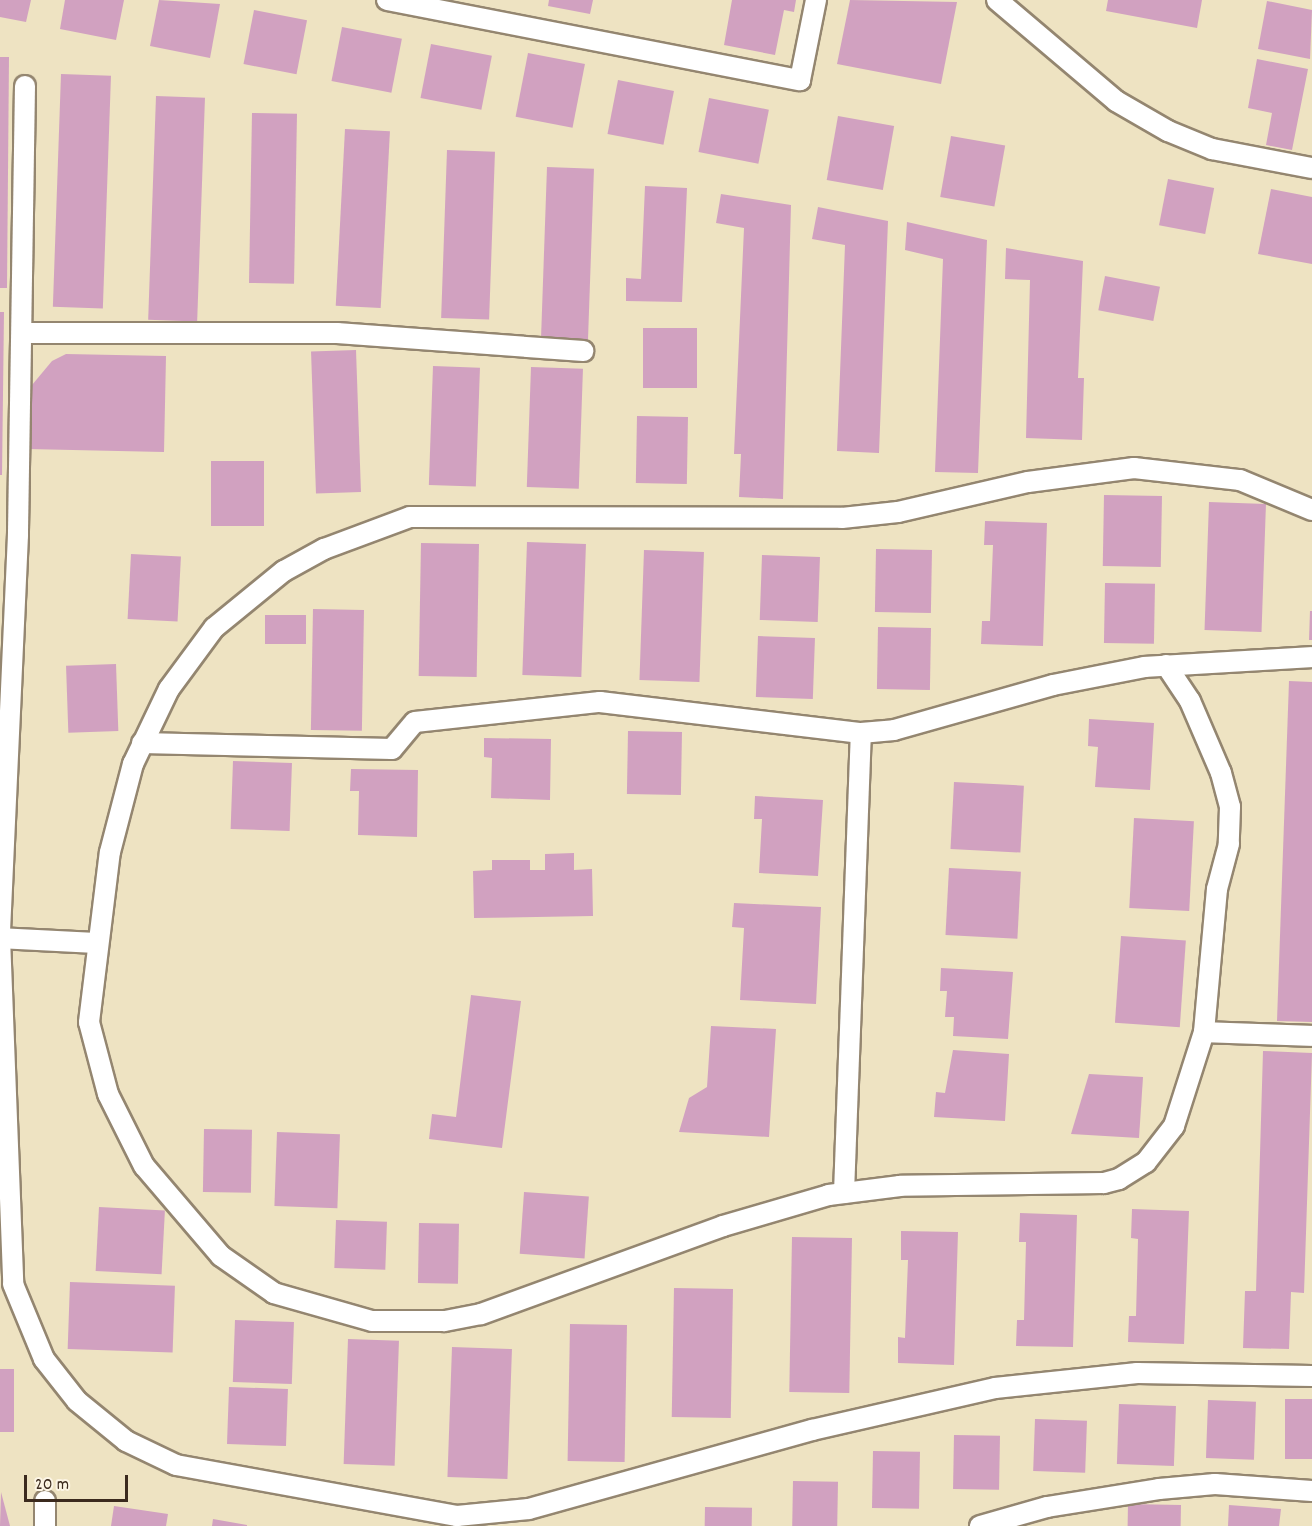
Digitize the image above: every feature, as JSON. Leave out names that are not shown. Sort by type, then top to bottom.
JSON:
[{"type":"lane","points":[[387,0],[800,80],[816,0]]},
{"type":"lane","points":[[997,0],[1116,101],[1168,130],[1212,149],[1312,168]]},
{"type":"lane","points":[[25,86],[23,333],[0,939],[13,1284],[22,1315],[44,1359],[77,1401],[126,1441],[176,1465],[419,1513],[494,1515],[995,1388],[1137,1373],[1312,1376]]},
{"type":"lane","points":[[23,333],[338,333],[583,351]]},
{"type":"lane","points":[[1166,665],[1209,740],[1230,807],[1204,1032],[1166,1139],[1146,1162],[1119,1179],[900,1186],[844,1193],[776,1208],[481,1314],[444,1321],[372,1321],[303,1305],[274,1293],[221,1256],[144,1166],[122,1128],[96,1058],[89,1022],[96,943],[119,807],[142,743],[190,657],[247,597],[324,549],[410,517],[842,518],[1134,468],[1240,480],[1312,510]]},
{"type":"lane","points":[[142,743],[392,749],[415,722],[600,702],[861,733],[964,712],[1065,682],[1166,665],[1312,657]]},
{"type":"lane","points":[[844,1193],[861,733]]},
{"type":"lane","points":[[0,939],[96,943]]},
{"type":"lane","points":[[1204,1032],[1312,1036]]},
{"type":"lane","points":[[980,1526],[1069,1503],[1159,1488],[1215,1484],[1312,1491]]},
{"type":"lane","points":[[45,1501],[45,1526]]},
{"type":"building","points":[[0,0],[31,0],[26,22],[0,17]]},
{"type":"building","points":[[65,0],[124,0],[116,40],[60,29]]},
{"type":"building","points":[[159,0],[220,4],[210,58],[150,46]]},
{"type":"building","points":[[549,0],[593,0],[590,14],[548,6]]},
{"type":"building","points":[[732,0],[796,0],[794,12],[784,10],[775,55],[724,45]]},
{"type":"building","points":[[850,0],[957,2],[941,84],[837,64]]},
{"type":"building","points":[[1108,0],[1202,0],[1197,28],[1106,11]]},
{"type":"building","points":[[1267,1],[1312,10],[1310,59],[1258,49]]},
{"type":"building","points":[[254,10],[307,20],[297,74],[244,64]]},
{"type":"building","points":[[342,27],[402,39],[391,93],[332,81]]},
{"type":"building","points":[[431,44],[492,56],[481,110],[421,98]]},
{"type":"building","points":[[528,53],[585,64],[573,128],[516,117]]},
{"type":"building","points":[[0,57],[9,57],[7,288],[0,288]]},
{"type":"building","points":[[1257,59],[1308,69],[1292,150],[1266,145],[1272,113],[1248,108]]},
{"type":"building","points":[[61,74],[111,76],[103,309],[53,307]]},
{"type":"building","points":[[618,80],[674,91],[663,145],[608,134]]},
{"type":"building","points":[[156,96],[205,98],[197,322],[148,320]]},
{"type":"building","points":[[709,98],[769,110],[758,164],[699,152]]},
{"type":"building","points":[[252,113],[297,114],[294,284],[249,283]]},
{"type":"building","points":[[838,116],[894,126],[883,190],[827,180]]},
{"type":"building","points":[[345,129],[390,131],[381,308],[336,306]]},
{"type":"building","points":[[951,136],[1005,146],[994,207],[940,197]]},
{"type":"building","points":[[447,150],[495,152],[489,320],[441,318]]},
{"type":"building","points":[[547,167],[594,169],[588,341],[541,339]]},
{"type":"building","points":[[1168,179],[1214,188],[1205,234],[1159,225]]},
{"type":"building","points":[[645,186],[687,188],[682,302],[626,301],[626,278],[641,279]]},
{"type":"building","points":[[1271,189],[1312,197],[1312,264],[1258,254]]},
{"type":"building","points":[[721,194],[791,205],[783,499],[739,497],[741,454],[734,454],[744,228],[716,223]]},
{"type":"building","points":[[818,207],[888,221],[879,453],[837,451],[845,245],[812,239]]},
{"type":"building","points":[[907,222],[987,240],[978,473],[935,472],[943,259],[905,250]]},
{"type":"building","points":[[1006,248],[1083,261],[1078,378],[1084,378],[1082,440],[1026,438],[1030,280],[1005,279]]},
{"type":"building","points":[[1105,276],[1160,287],[1153,321],[1098,310]]},
{"type":"building","points":[[0,312],[4,312],[2,475],[0,475]]},
{"type":"building","points":[[643,328],[697,328],[697,388],[643,388]]},
{"type":"building","points":[[356,350],[361,492],[316,493],[311,352]]},
{"type":"building","points":[[66,354],[166,356],[164,452],[27,449],[32,385],[52,361]]},
{"type":"building","points":[[433,366],[480,368],[476,487],[429,485]]},
{"type":"building","points":[[531,367],[583,369],[579,489],[527,487]]},
{"type":"building","points":[[637,416],[688,417],[687,484],[636,483]]},
{"type":"building","points":[[211,461],[264,461],[264,526],[211,526]]},
{"type":"building","points":[[1104,495],[1162,496],[1161,567],[1103,566]]},
{"type":"building","points":[[1209,502],[1266,504],[1261,632],[1205,630]]},
{"type":"building","points":[[985,521],[1047,523],[1043,646],[981,644],[982,621],[990,621],[993,545],[984,545]]},
{"type":"building","points":[[527,542],[586,544],[581,677],[522,675]]},
{"type":"building","points":[[421,543],[479,544],[477,677],[419,676]]},
{"type":"building","points":[[876,549],[932,550],[931,613],[875,612]]},
{"type":"building","points":[[644,550],[704,552],[699,682],[639,680]]},
{"type":"building","points":[[131,554],[181,557],[178,622],[128,619]]},
{"type":"building","points":[[762,555],[820,557],[818,622],[760,620]]},
{"type":"building","points":[[1105,583],[1155,584],[1154,644],[1104,643]]},
{"type":"building","points":[[313,609],[364,610],[362,731],[311,730]]},
{"type":"building","points":[[1310,611],[1312,611],[1312,640],[1309,640]]},
{"type":"building","points":[[265,615],[306,615],[306,644],[265,644]]},
{"type":"building","points":[[878,627],[931,628],[930,690],[877,689]]},
{"type":"building","points":[[758,636],[815,638],[813,699],[756,697]]},
{"type":"building","points":[[116,664],[118,731],[68,733],[66,666]]},
{"type":"building","points":[[1289,681],[1312,682],[1312,1022],[1277,1021]]},
{"type":"building","points":[[1089,719],[1154,723],[1150,790],[1095,787],[1098,747],[1088,746]]},
{"type":"building","points":[[628,731],[682,732],[681,795],[627,794]]},
{"type":"building","points":[[484,738],[551,739],[550,800],[491,798],[492,758],[484,757]]},
{"type":"building","points":[[233,761],[292,763],[290,831],[231,829]]},
{"type":"building","points":[[351,769],[418,770],[417,837],[358,835],[359,791],[350,791]]},
{"type":"building","points":[[954,782],[1024,786],[1020,853],[950,849]]},
{"type":"building","points":[[755,796],[823,800],[818,876],[759,873],[762,819],[754,819]]},
{"type":"building","points":[[1134,818],[1194,821],[1189,911],[1129,908]]},
{"type":"building","points":[[574,853],[574,870],[592,869],[593,916],[474,918],[473,871],[492,870],[492,860],[530,860],[530,870],[545,870],[545,854]]},
{"type":"building","points":[[949,868],[1021,872],[1017,939],[945,935]]},
{"type":"building","points":[[734,903],[821,907],[816,1004],[740,1000],[744,928],[732,927]]},
{"type":"building","points":[[1121,936],[1186,941],[1180,1027],[1115,1023]]},
{"type":"building","points":[[941,968],[1013,972],[1008,1039],[953,1036],[954,1017],[945,1017],[947,991],[940,991]]},
{"type":"building","points":[[471,995],[521,1001],[502,1148],[429,1139],[432,1114],[456,1117]]},
{"type":"building","points":[[711,1026],[776,1029],[769,1137],[679,1132],[689,1098],[707,1087]]},
{"type":"building","points":[[953,1050],[1009,1054],[1005,1121],[934,1117],[936,1092],[945,1093]]},
{"type":"building","points":[[1263,1051],[1312,1053],[1304,1293],[1291,1292],[1289,1349],[1243,1348],[1245,1291],[1256,1291]]},
{"type":"building","points":[[1089,1074],[1143,1077],[1139,1138],[1071,1134]]},
{"type":"building","points":[[204,1129],[252,1130],[251,1193],[203,1192]]},
{"type":"building","points":[[277,1132],[340,1134],[337,1208],[274,1206]]},
{"type":"building","points":[[524,1192],[589,1197],[585,1258],[520,1254]]},
{"type":"building","points":[[99,1207],[165,1210],[162,1274],[96,1271]]},
{"type":"building","points":[[1132,1209],[1189,1211],[1184,1344],[1128,1342],[1129,1316],[1136,1316],[1138,1239],[1131,1238]]},
{"type":"building","points":[[1020,1213],[1077,1215],[1073,1347],[1016,1346],[1017,1320],[1024,1320],[1026,1242],[1019,1242]]},
{"type":"building","points":[[336,1220],[387,1222],[385,1270],[334,1268]]},
{"type":"building","points":[[419,1223],[459,1224],[458,1284],[418,1283]]},
{"type":"building","points":[[901,1231],[958,1232],[954,1365],[898,1363],[898,1337],[905,1338],[908,1260],[901,1260]]},
{"type":"building","points":[[792,1237],[852,1238],[849,1393],[789,1392]]},
{"type":"building","points":[[70,1282],[175,1286],[173,1353],[68,1349]]},
{"type":"building","points":[[674,1288],[733,1289],[731,1418],[672,1417]]},
{"type":"building","points":[[235,1320],[294,1322],[292,1384],[233,1382]]},
{"type":"building","points":[[570,1324],[627,1325],[625,1462],[568,1461]]},
{"type":"building","points":[[348,1339],[399,1341],[395,1466],[344,1464]]},
{"type":"building","points":[[452,1347],[512,1349],[507,1479],[447,1477]]},
{"type":"building","points":[[0,1369],[14,1369],[14,1432],[0,1432]]},
{"type":"building","points":[[229,1387],[288,1389],[286,1446],[227,1444]]},
{"type":"building","points":[[1285,1399],[1312,1399],[1312,1459],[1285,1459]]},
{"type":"building","points":[[1208,1400],[1256,1402],[1254,1460],[1206,1458]]},
{"type":"building","points":[[1119,1404],[1176,1406],[1174,1466],[1117,1464]]},
{"type":"building","points":[[1035,1419],[1087,1421],[1085,1473],[1033,1471]]},
{"type":"building","points":[[954,1435],[1000,1436],[999,1490],[953,1489]]},
{"type":"building","points":[[873,1451],[920,1452],[919,1509],[872,1508]]},
{"type":"building","points":[[793,1481],[838,1482],[837,1526],[792,1526]]},
{"type":"building","points":[[1,1492],[10,1526],[0,1526]]},
{"type":"building","points":[[1128,1504],[1181,1505],[1181,1526],[1128,1526]]},
{"type":"building","points":[[1229,1505],[1281,1509],[1279,1526],[1228,1526]]},
{"type":"building","points":[[114,1506],[168,1514],[166,1526],[111,1526]]},
{"type":"building","points":[[705,1507],[752,1508],[752,1526],[705,1526]]},
{"type":"building","points":[[213,1519],[247,1525],[247,1526],[212,1526]]}]
